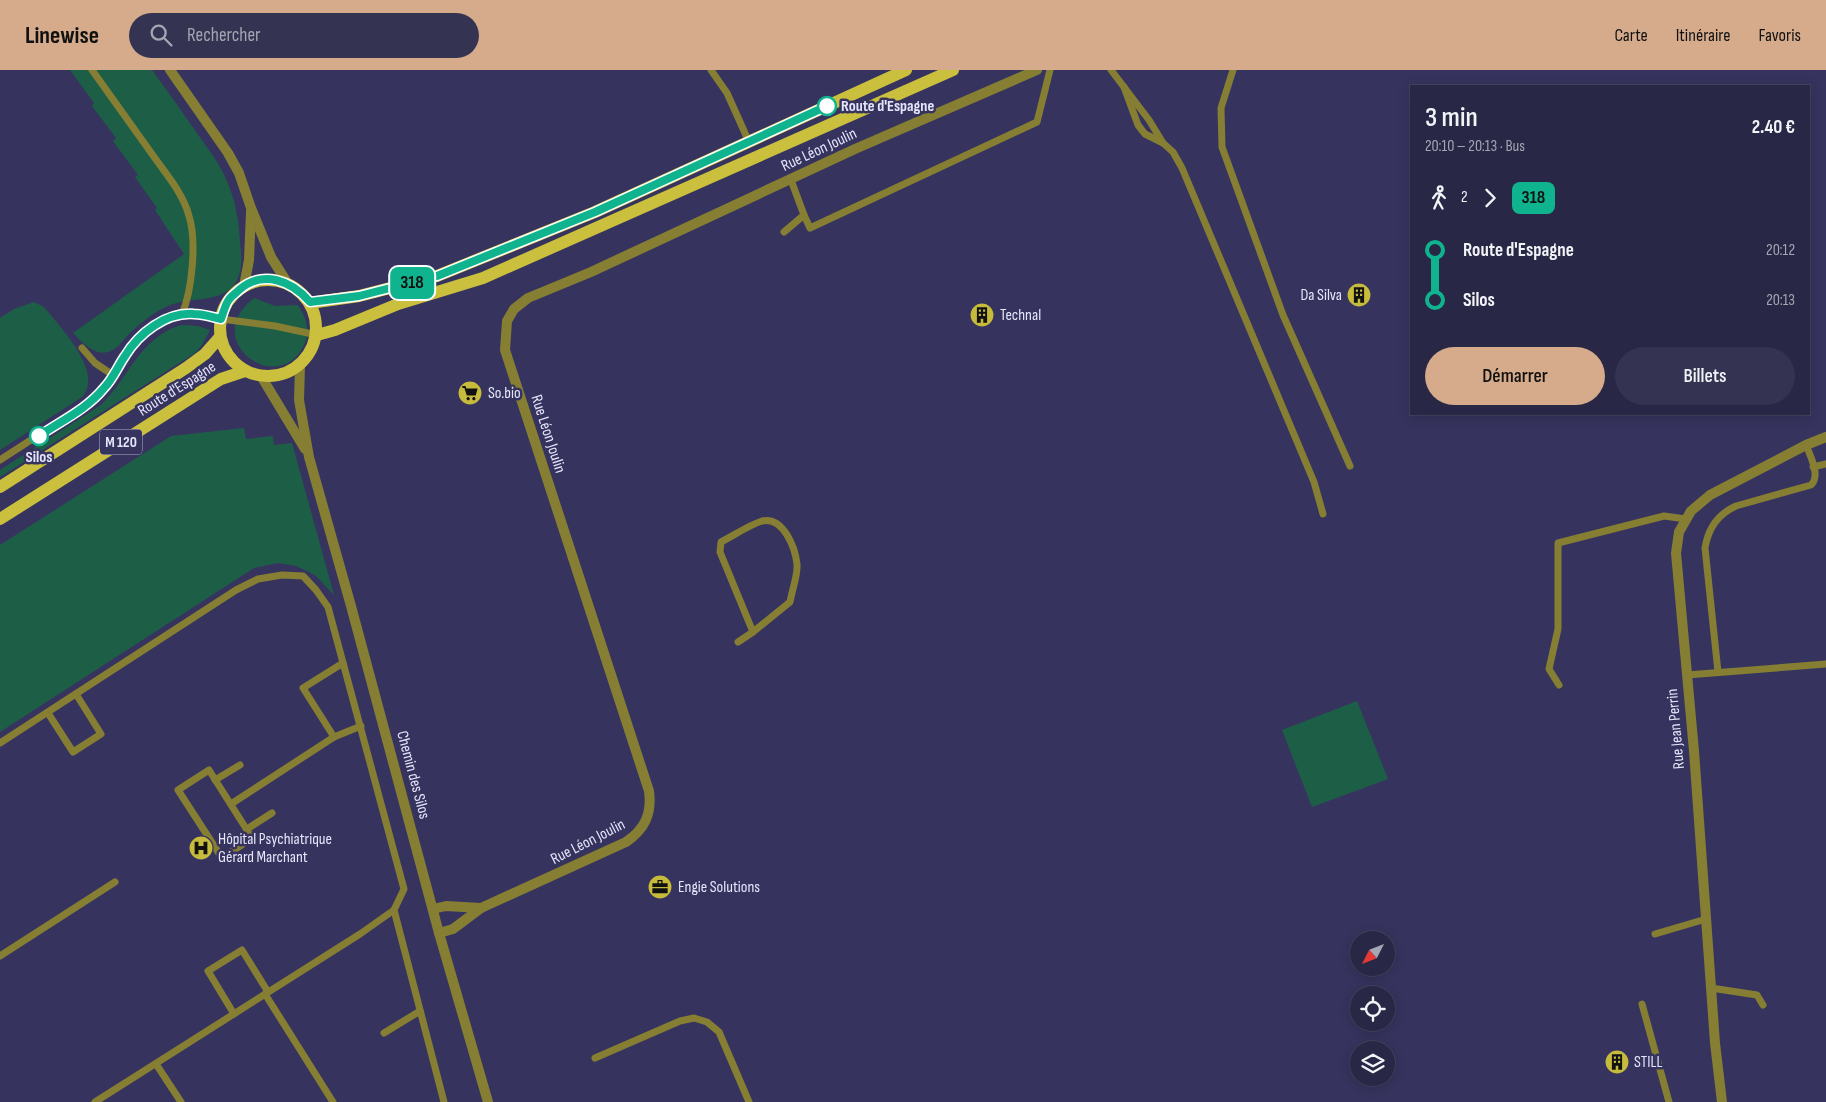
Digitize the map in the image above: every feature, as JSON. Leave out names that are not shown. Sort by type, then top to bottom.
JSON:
[{"type":"main road","points":[[317,336],[398,304],[483,278],[953,70]]},
{"type":"main road","points":[[310,302],[359,296],[437,276],[595,212],[903,71]]},
{"type":"main road","points":[[259,280],[274,280],[288,284],[301,291],[310,302],[316,318],[317,336],[311,352],[300,366],[282,375],[261,376],[245,371],[234,362],[225,350],[220,337],[221,319],[229,300],[244,286],[259,280]]},
{"type":"main road","name":"Route d'Espagne","points":[[0,487],[186,368],[205,354],[220,337]]},
{"type":"main road","name":"Route d'Espagne","points":[[0,519],[221,379],[245,371]]},
{"type":"street","points":[[170,70],[228,153],[239,173],[271,256],[288,284]]},
{"type":"street","name":"Rue Léon Joulin","points":[[439,933],[453,929],[481,908],[626,842],[638,834],[649,814],[651,805],[649,791],[504,350],[507,321],[514,309],[528,298],[591,272],[872,142],[1037,70]]},
{"type":"street","points":[[244,286],[249,260],[251,208]]},
{"type":"street","name":"Chemin des Silos","points":[[300,366],[299,400],[309,457],[352,606],[439,933],[488,1102]]},
{"type":"street","name":"Chemin des Silos","points":[[261,376],[280,405],[309,457]]},
{"type":"street","name":"Rue Jean Perrin","points":[[1722,1102],[1715,1043],[1676,552],[1679,532],[1691,511],[1710,495],[1806,445],[1826,437]]},
{"type":"street","name":"Rue Léon Joulin","points":[[433,909],[446,906],[481,908]]},
{"type":"lane","points":[[92,70],[179,192],[190,216],[192,234],[191,277],[187,302],[182,314]]},
{"type":"lane","points":[[711,70],[727,93],[749,142]]},
{"type":"lane","points":[[791,180],[810,228],[1037,122],[1050,70]]},
{"type":"lane","points":[[1111,70],[1149,120],[1163,144]]},
{"type":"lane","points":[[1233,70],[1221,108],[1222,147],[1283,315],[1350,466]]},
{"type":"lane","points":[[1124,87],[1138,125],[1145,134],[1173,152],[1182,168],[1314,482],[1323,514]]},
{"type":"lane","points":[[784,232],[804,215]]},
{"type":"lane","points":[[0,460],[82,408],[98,395],[113,376],[126,354],[144,334],[168,318],[182,314],[193,314],[275,326],[317,336]]},
{"type":"lane","points":[[82,348],[95,363],[113,376]]},
{"type":"lane","points":[[1718,672],[1705,548],[1707,535],[1727,510],[1812,485],[1815,482],[1816,476],[1806,445]]},
{"type":"lane","points":[[1813,467],[1826,464]]},
{"type":"lane","points":[[1559,685],[1549,669],[1558,628],[1558,543],[1664,516],[1686,519]]},
{"type":"lane","points":[[738,642],[753,632],[790,602],[797,565],[791,544],[782,527],[771,521],[762,521],[721,542],[720,552],[753,632]]},
{"type":"lane","points":[[0,743],[236,590],[258,579],[282,575],[303,576],[328,607],[404,888],[394,910],[360,934],[95,1102]]},
{"type":"lane","points":[[334,737],[303,688],[343,662]]},
{"type":"lane","points":[[1687,674],[1826,664]]},
{"type":"lane","points":[[48,712],[73,752],[94,739],[101,734],[76,694]]},
{"type":"lane","points":[[230,804],[334,737],[361,726]]},
{"type":"lane","points":[[215,780],[240,765]]},
{"type":"lane","points":[[209,770],[230,804],[252,838],[222,858],[178,790],[209,770]]},
{"type":"lane","points":[[247,829],[272,813]]},
{"type":"lane","points":[[0,956],[115,882]]},
{"type":"lane","points":[[394,910],[444,1102]]},
{"type":"lane","points":[[1654,934],[1706,919]]},
{"type":"lane","points":[[234,1014],[208,972],[242,950],[333,1102]]},
{"type":"lane","points":[[1711,988],[1758,995],[1764,1005]]},
{"type":"lane","points":[[1642,1004],[1669,1102]]},
{"type":"lane","points":[[384,1034],[420,1011]]},
{"type":"lane","points":[[596,1058],[680,1021],[694,1018],[707,1022],[719,1032],[749,1102]]},
{"type":"lane","points":[[156,1064],[180,1102]]},
{"type":"green space","points":[[70,70],[152,70],[219,165],[231,193],[239,226],[241,266],[237,279],[231,288],[222,294],[212,297],[163,308],[139,325],[115,349],[103,353],[93,350],[73,333],[184,254],[155,210],[157,208],[135,177],[138,175],[113,141],[116,138],[92,106],[94,103]]},
{"type":"green space","points":[[254,298],[275,306],[298,305],[305,319],[307,334],[304,345],[293,360],[278,366],[263,365],[249,358],[239,346],[235,331],[239,315]]},
{"type":"green space","points":[[34,302],[44,307],[78,350],[88,376],[88,387],[82,397],[0,450],[0,318],[14,309]]},
{"type":"green space","points":[[181,325],[198,326],[210,330],[195,353],[0,477],[0,470],[101,405],[155,339]]},
{"type":"green space","points":[[244,428],[246,439],[273,436],[274,445],[292,443],[334,595],[315,575],[296,566],[278,563],[254,568],[0,732],[0,545],[171,436]]},
{"type":"green space","points":[[1357,701],[1388,779],[1312,807],[1282,730]]},
{"type":"bus line","name":"318","points":[[39,436],[82,408],[98,395],[106,387],[132,346],[144,334],[168,318],[182,314],[205,315],[221,319],[229,300],[244,286],[259,280],[274,280],[288,284],[301,291],[310,302],[359,296],[437,276],[595,212],[827,106]]},
{"type":"place","name":"Route d'Espagne","points":[[827,106]]},
{"type":"place","name":"Da Silva","points":[[1359,295]]},
{"type":"place","name":"Technal","points":[[982,315]]},
{"type":"place","name":"So.bio","points":[[470,393]]},
{"type":"place","name":"Silos","points":[[39,436]]},
{"type":"place","name":"Hôpital Psychiatrique Gérard Marchant","points":[[201,848]]},
{"type":"place","name":"Engie Solutions","points":[[660,887]]},
{"type":"place","name":"STILL","points":[[1617,1062]]}]
